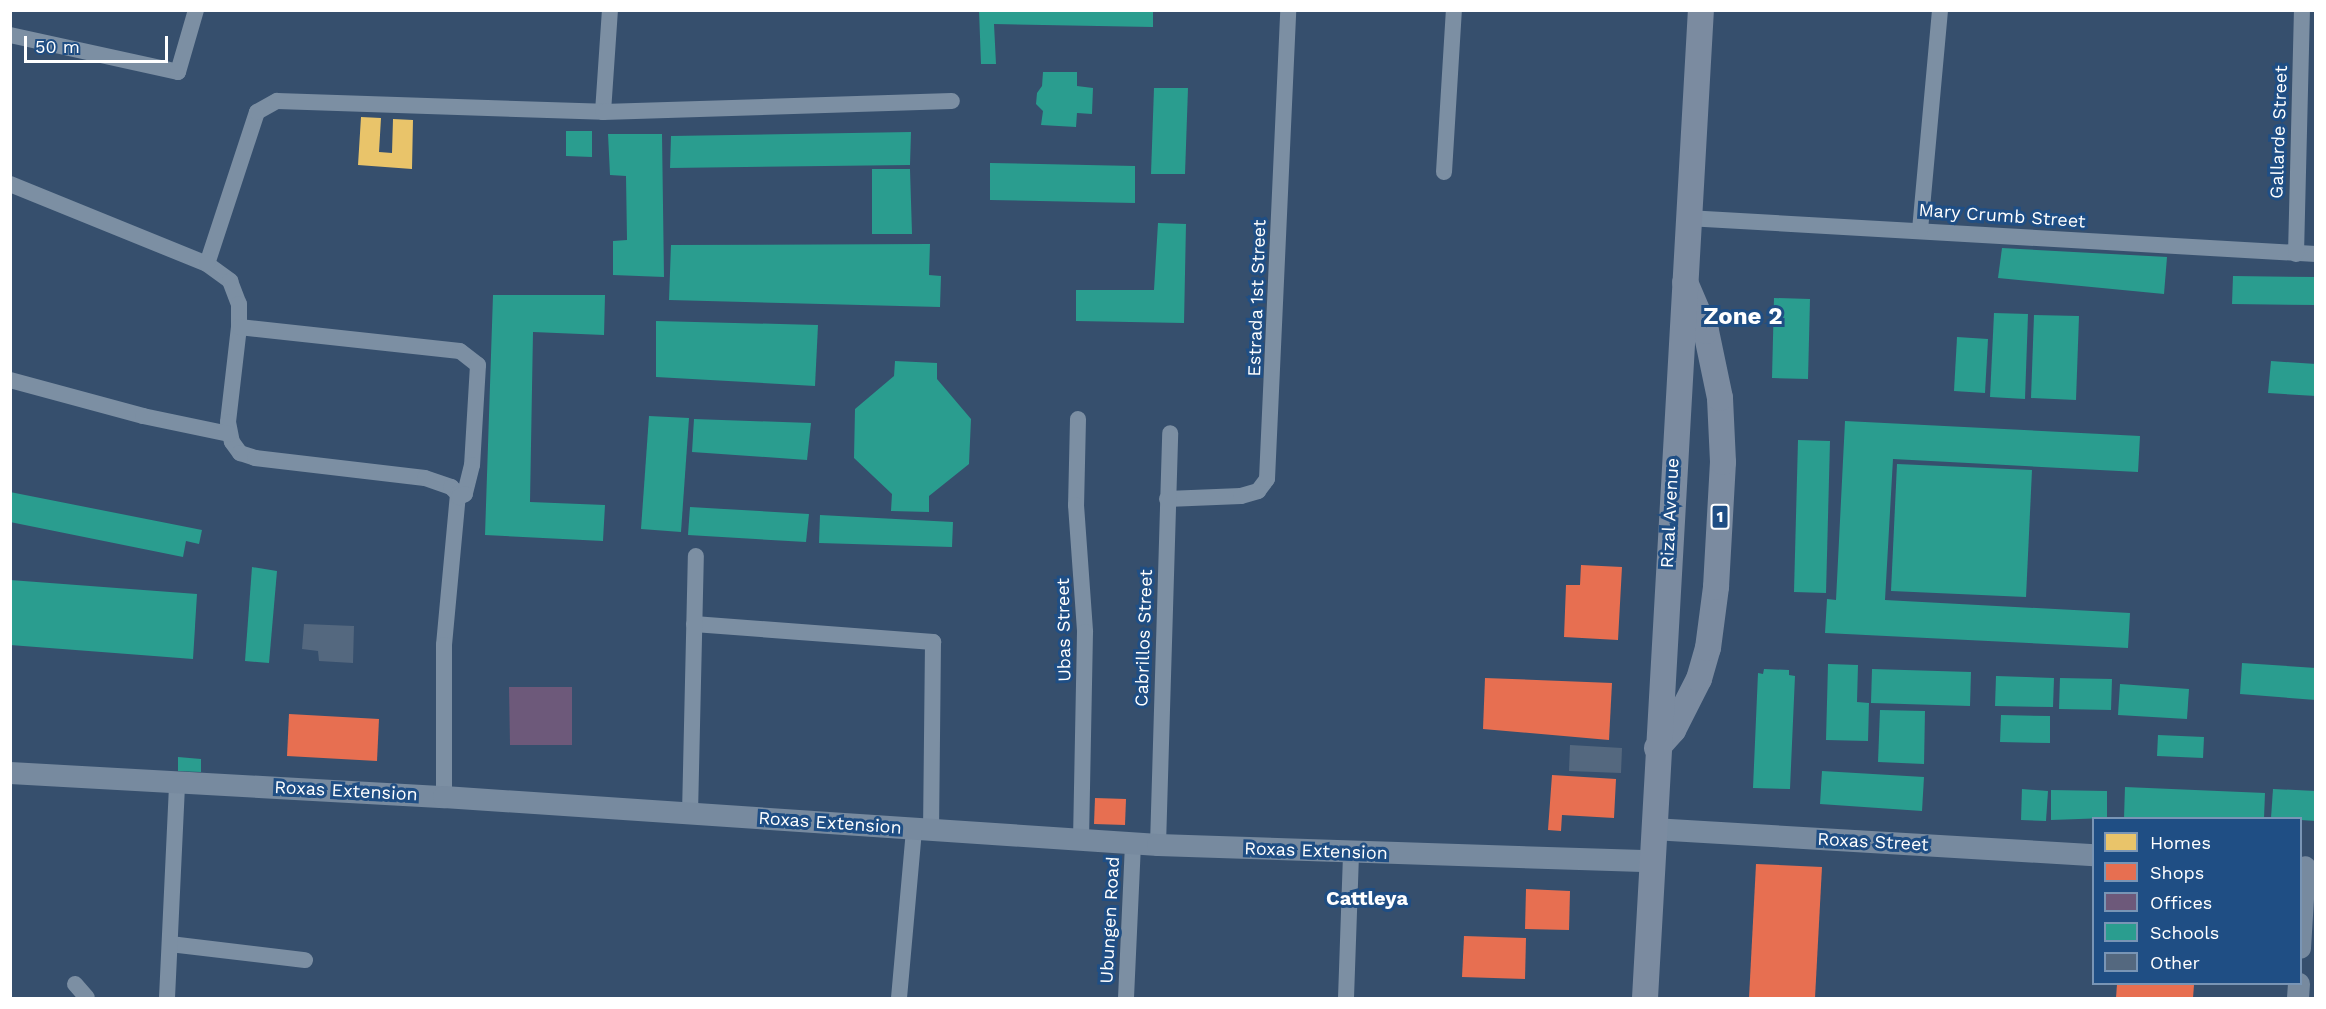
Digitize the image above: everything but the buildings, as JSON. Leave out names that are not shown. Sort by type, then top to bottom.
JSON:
[{"type":"main road","name":"Rizal Avenue","points":[[1645,999],[1687,218],[1701,10]]},
{"type":"main road","name":"Rizal Avenue","points":[[1657,748],[1673,730],[1699,679],[1708,648],[1716,587],[1723,462],[1720,398],[1706,331],[1684,279]]},
{"type":"main road","name":"Roxas Extension","points":[[10,773],[444,797],[1133,844],[1651,861]]},
{"type":"main road","name":"Roxas Street","points":[[1653,829],[2092,855]]},
{"type":"main road","points":[[2302,934],[2307,867]]},
{"type":"street","points":[[10,35],[178,72],[195,10]]},
{"type":"street","points":[[603,112],[610,10]]},
{"type":"street","name":"Estrada 1st Street","points":[[1167,500],[1241,496],[1258,491],[1267,479],[1288,10]]},
{"type":"street","points":[[1444,172],[1454,10]]},
{"type":"street","points":[[1920,230],[1940,10]]},
{"type":"street","points":[[2301,11],[2316,14]]},
{"type":"street","name":"Gallarde Street","points":[[2296,254],[2301,11]]},
{"type":"street","points":[[207,264],[257,111],[268,103],[603,112],[952,101]]},
{"type":"street","points":[[10,184],[207,264],[234,287],[239,327],[229,434],[235,448],[244,455],[426,478],[451,487],[459,497],[444,645],[444,797]]},
{"type":"street","name":"Mary Crumb Street","points":[[1687,218],[2316,255]]},
{"type":"street","points":[[239,327],[460,351],[478,365],[472,465],[465,494],[459,497]]},
{"type":"street","points":[[10,380],[143,416],[229,434]]},
{"type":"street","name":"Ubas Street","points":[[1078,419],[1076,505],[1085,609],[1081,841]]},
{"type":"street","name":"Cabrillos Street","points":[[1158,845],[1170,433]]},
{"type":"street","points":[[690,814],[696,556]]},
{"type":"street","points":[[694,624],[933,642],[923,830],[898,999]]},
{"type":"street","points":[[167,999],[177,782]]},
{"type":"street","name":"Ubungen Road","points":[[1126,999],[1133,844]]},
{"type":"street","points":[[1346,999],[1352,852]]},
{"type":"street","points":[[170,944],[305,960]]},
{"type":"street","points":[[75,984],[87,999]]},
{"type":"district","name":"Zone 2","points":[[1743,317]]},
{"type":"district","name":"Cattleya","points":[[1367,898]]}]
